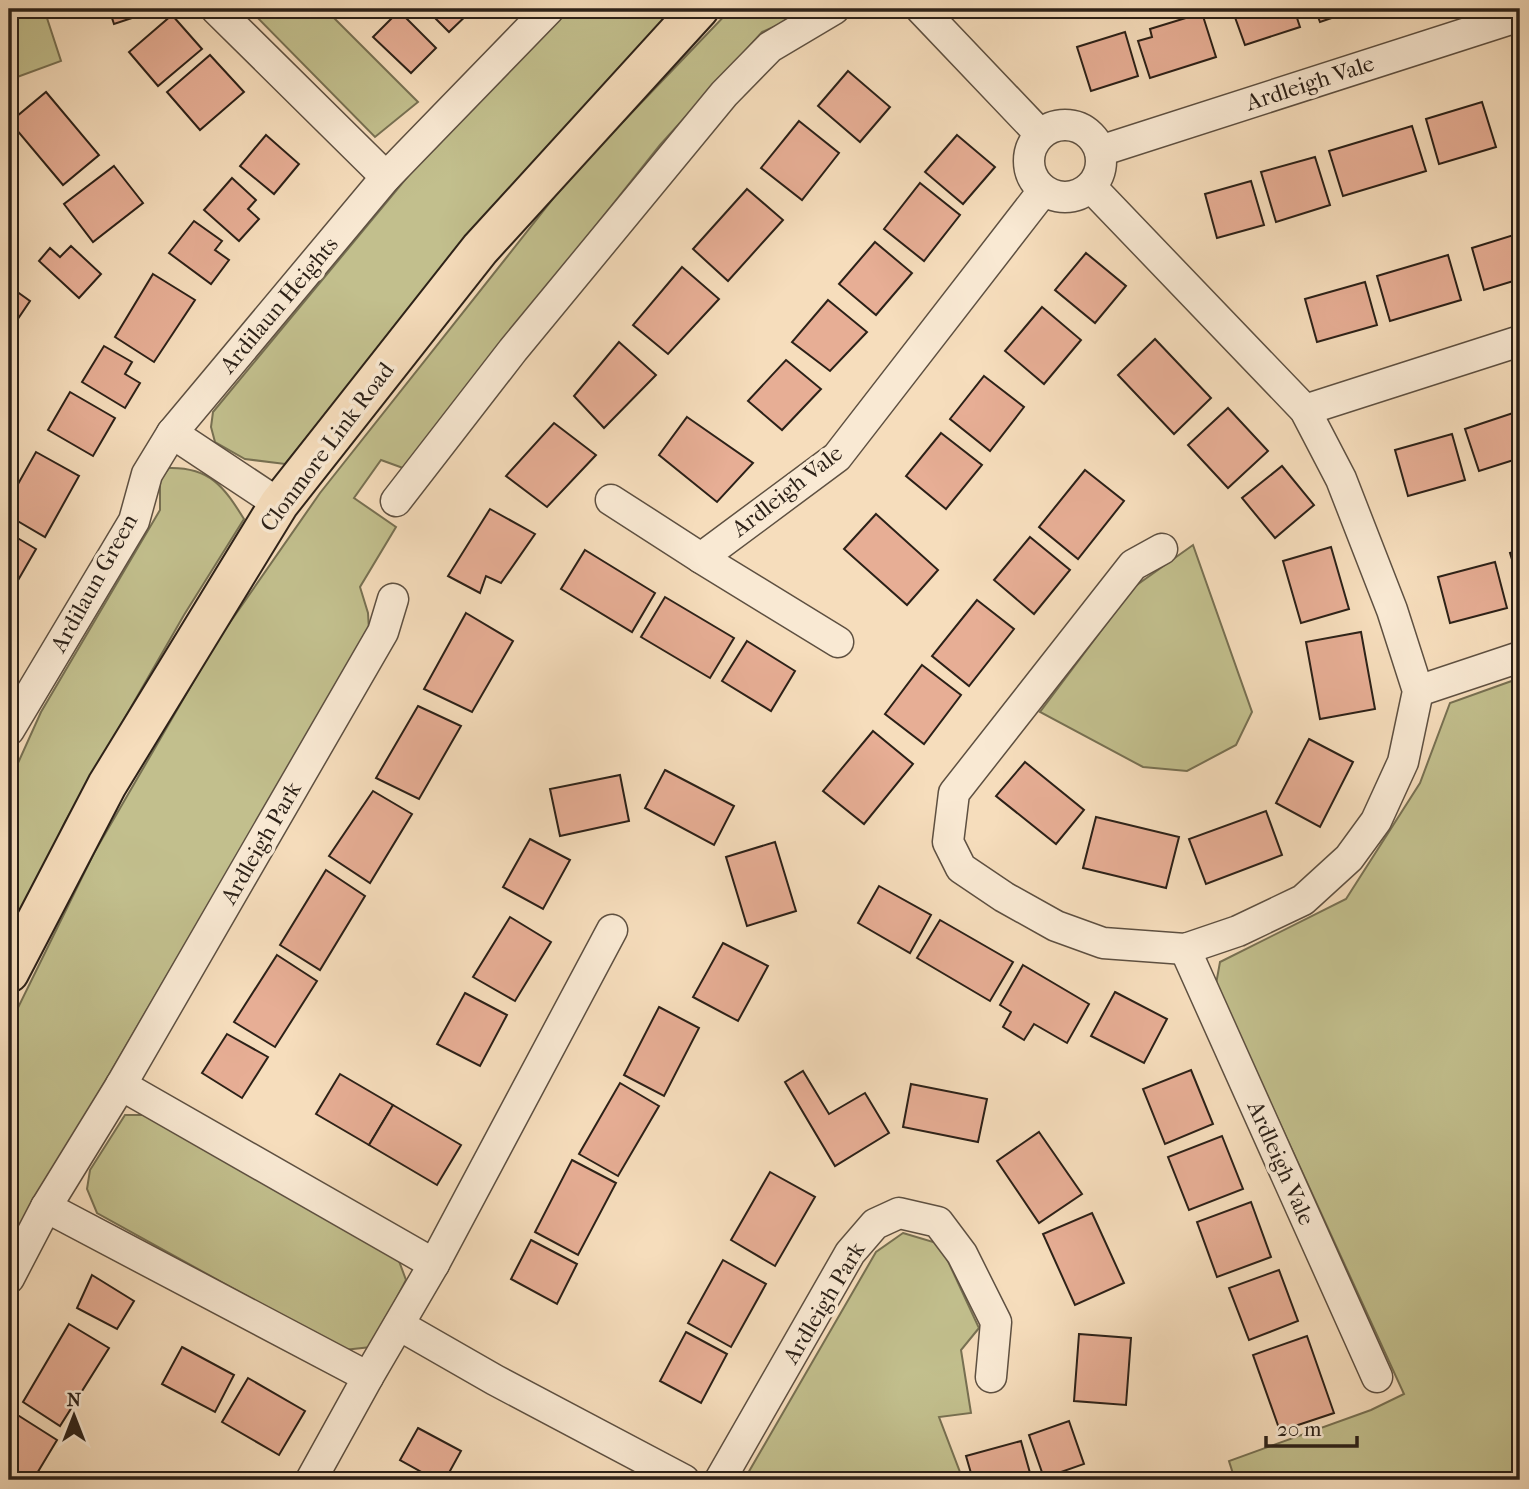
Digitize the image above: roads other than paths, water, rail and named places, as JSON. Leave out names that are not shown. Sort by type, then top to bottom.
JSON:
[{"type":"main road","name":"Clonmore Link Road","points":[[9,973],[107,785],[279,504],[480,249],[699,9]]},
{"type":"street","points":[[216,9],[386,177]]},
{"type":"street","name":"Ardilaun Heights","points":[[172,433],[386,177],[549,9]]},
{"type":"street","points":[[396,501],[513,350],[724,94],[770,47],[834,9]]},
{"type":"street","name":"Ardleigh Vale","points":[[1100,152],[1520,13]]},
{"type":"street","points":[[936,14],[1040,134]]},
{"type":"street","points":[[1075,126],[1095,140],[1100,152],[1100,171],[1091,187],[1082,193],[1063,198],[1043,191],[1036,183],[1028,164],[1030,152],[1040,134],[1051,128],[1075,126]]},
{"type":"street","points":[[1091,187],[1305,410],[1341,479],[1392,610],[1418,691],[1403,762],[1376,821],[1349,858],[1303,900],[1238,931],[1185,949],[1103,943],[1056,926],[1004,897],[961,868],[948,842],[954,793],[1133,565],[1162,549]]},
{"type":"street","name":"Ardleigh Vale","points":[[701,558],[837,457],[1043,191]]},
{"type":"street","points":[[1305,410],[1520,341]]},
{"type":"street","points":[[172,433],[279,504]]},
{"type":"street","name":"Ardilaun Green","points":[[9,730],[134,521],[147,474],[172,433]]},
{"type":"street","points":[[611,500],[838,642]]},
{"type":"street","name":"Ardleigh Park","points":[[9,1278],[47,1207],[121,1085],[383,632],[393,598]]},
{"type":"street","points":[[1418,691],[1520,657]]},
{"type":"street","points":[[311,1480],[433,1264],[612,930]]},
{"type":"street","name":"Ardleigh Vale","points":[[1185,949],[1377,1377]]},
{"type":"street","points":[[121,1085],[433,1264]]},
{"type":"street","points":[[47,1207],[368,1377]]},
{"type":"street","name":"Ardleigh Park","points":[[720,1480],[850,1253],[875,1224],[899,1213],[938,1222],[962,1254],[996,1322],[991,1377]]},
{"type":"street","points":[[399,1325],[495,1380],[684,1480]]}]
